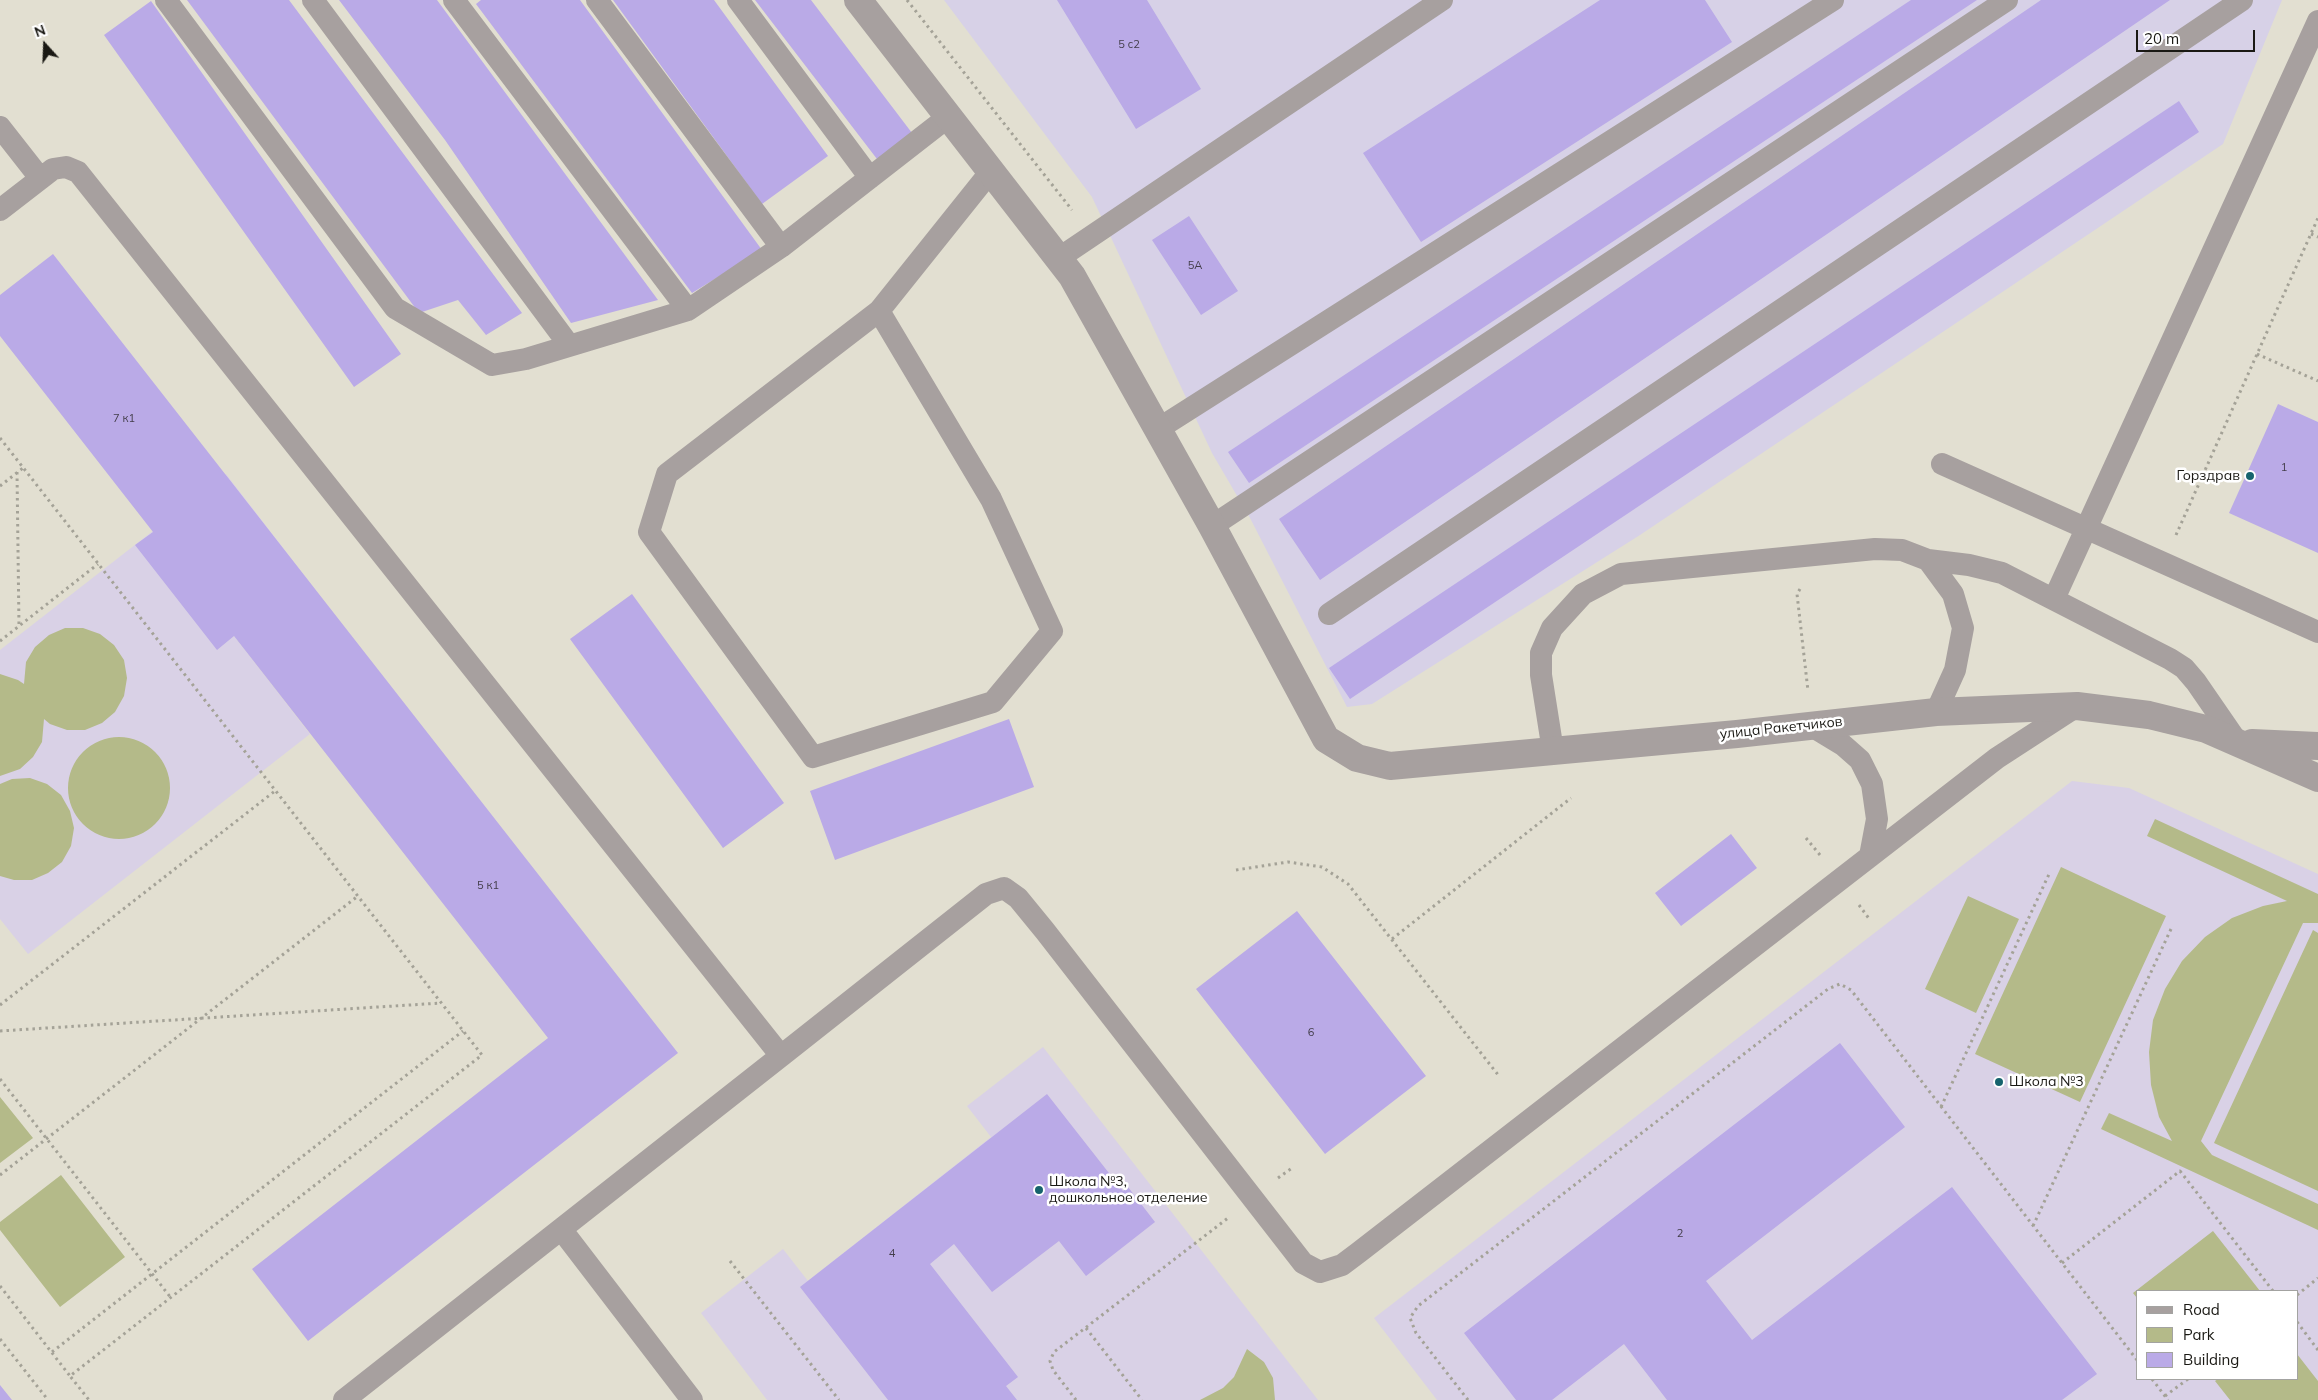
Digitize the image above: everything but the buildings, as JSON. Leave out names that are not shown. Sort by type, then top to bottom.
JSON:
[{"type":"street","points":[[858,0],[1072,276],[1212,526]]},
{"type":"street","name":"улица Ракетчиков","points":[[1212,526],[1326,739],[1357,758],[1390,766],[1936,712],[2077,706],[2149,715],[2206,729],[2318,778]]},
{"type":"street","name":"улица Ракетчиков","points":[[2238,743],[2318,746]]},
{"type":"lane","points":[[166,0],[396,308],[492,365],[526,359],[688,310],[781,247],[948,117]]},
{"type":"lane","points":[[313,0],[569,345]]},
{"type":"lane","points":[[455,0],[688,310]]},
{"type":"lane","points":[[597,0],[781,247]]},
{"type":"lane","points":[[738,0],[870,178]]},
{"type":"lane","points":[[1058,258],[1442,0]]},
{"type":"lane","points":[[1158,429],[1833,0]]},
{"type":"lane","points":[[1212,526],[2007,0]]},
{"type":"lane","points":[[1329,614],[2242,0]]},
{"type":"lane","points":[[2054,599],[2318,21]]},
{"type":"lane","points":[[0,127],[40,178]]},
{"type":"lane","points":[[0,210],[53,169],[66,167],[78,172],[781,1056]]},
{"type":"lane","points":[[879,311],[991,499],[1052,631],[993,702],[814,757],[648,532],[667,474],[879,311],[990,171]]},
{"type":"lane","points":[[1942,464],[2318,632]]},
{"type":"lane","points":[[1553,751],[1541,675],[1542,653],[1552,628],[1582,594],[1621,574],[1875,549],[1902,550],[1928,560],[1968,565],[2002,573],[2170,659],[2184,668],[2196,682],[2238,743]]},
{"type":"lane","points":[[1928,560],[1952,594],[1963,628],[1955,670],[1936,712]]},
{"type":"lane","points":[[344,1400],[986,894],[1004,888],[1018,898],[1303,1263],[1320,1272],[1342,1266],[1997,758],[2077,706]]},
{"type":"lane","points":[[1810,725],[1843,745],[1860,760],[1872,784],[1876,819],[1870,856]]},
{"type":"lane","points":[[561,1229],[692,1400]]},
{"type":"path","points":[[2163,562],[2318,218]]},
{"type":"path","points":[[2311,234],[2318,237]]},
{"type":"path","points":[[2257,354],[2318,381]]},
{"type":"path","points":[[0,438],[2,444],[23,468],[482,1055],[70,1376]]},
{"type":"path","points":[[0,486],[23,468]]},
{"type":"path","points":[[17,472],[19,627]]},
{"type":"path","points":[[0,641],[98,564]]},
{"type":"path","points":[[1799,692],[1808,691],[1797,594],[1801,587]]},
{"type":"path","points":[[0,1005],[275,791]]},
{"type":"path","points":[[1392,939],[1571,798]]},
{"type":"path","points":[[1236,870],[1288,862],[1322,867],[1348,884],[1499,1076]]},
{"type":"path","points":[[1941,1107],[2050,872]]},
{"type":"path","points":[[0,1175],[358,896]]},
{"type":"path","points":[[2033,1226],[2171,928]]},
{"type":"path","points":[[1468,1400],[1416,1333],[1410,1318],[1418,1306],[1828,989],[1840,984],[1851,990],[2136,1359]]},
{"type":"path","points":[[0,1031],[441,1003]]},
{"type":"path","points":[[52,1352],[463,1031]]},
{"type":"path","points":[[0,1079],[171,1298]]},
{"type":"path","points":[[2062,1263],[2180,1171],[2272,1290]]},
{"type":"path","points":[[1076,1400],[1053,1370],[1050,1361],[1054,1352],[1195,1243]]},
{"type":"path","points":[[730,1261],[839,1400]]},
{"type":"path","points":[[2298,1293],[2318,1278]]},
{"type":"path","points":[[0,1286],[89,1400]]},
{"type":"path","points":[[2298,1323],[2318,1350]]},
{"type":"path","points":[[1086,1328],[1142,1400]]},
{"type":"path","points":[[0,1339],[48,1400]]},
{"type":"path","points":[[2153,1380],[2167,1398],[2187,1380]]},
{"type":"shaded area","points":[[944,0],[2282,0],[2223,144],[1640,535],[1372,704],[1347,707],[1250,518],[1212,453],[1092,197]]},
{"type":"shaded area","points":[[226,474],[307,579],[234,636],[310,734],[28,954],[0,919],[0,650]]},
{"type":"shaded area","name":"Школа №3","points":[[2072,781],[2129,788],[2318,874],[2318,1400],[1437,1400],[1374,1318]]},
{"type":"shaded area","name":"Школа №3, дошкольное отделение","points":[[1043,1047],[1318,1400],[767,1400],[701,1313],[783,1249],[808,1281],[991,1137],[967,1106]]},
{"type":"green space","points":[[65,628],[83,628],[100,634],[114,645],[124,660],[127,678],[124,696],[115,712],[102,723],[85,730],[67,730],[50,724],[44,719],[42,742],[33,757],[20,769],[0,776],[0,674],[24,684],[26,662],[35,647],[49,635]]},
{"type":"green space","points":[[119,737],[139,741],[155,752],[166,768],[170,788],[166,808],[155,824],[139,835],[119,839],[99,835],[83,824],[72,808],[68,788],[72,768],[83,752],[99,741]]},
{"type":"green space","points":[[30,778],[47,784],[61,795],[70,811],[74,828],[71,846],[62,862],[48,873],[32,880],[14,880],[0,876],[0,784],[12,779]]},
{"type":"green space","points":[[2155,819],[2318,894],[2318,923],[2303,923],[2201,1141],[2212,1155],[2318,1204],[2318,1230],[2101,1129],[2109,1113],[2172,1141],[2159,1117],[2151,1085],[2149,1052],[2153,1020],[2165,989],[2182,961],[2205,937],[2232,918],[2263,906],[2287,901],[2147,836]]},
{"type":"green space","points":[[2061,867],[2166,916],[2080,1102],[1975,1054]]},
{"type":"green space","points":[[1968,896],[2019,919],[1976,1013],[1925,989]]},
{"type":"green space","points":[[2313,930],[2318,933],[2318,1191],[2214,1143]]},
{"type":"green space","points":[[0,1097],[33,1138],[0,1163]]},
{"type":"green space","points":[[61,1175],[125,1257],[60,1307],[0,1230],[0,1222]]},
{"type":"green space","points":[[2213,1231],[2259,1290],[2137,1290]]},
{"type":"green space","points":[[1247,1349],[1264,1362],[1273,1378],[1275,1400],[1200,1400],[1223,1388],[1234,1377]]},
{"type":"green space","points":[[2298,1355],[2318,1381],[2318,1400],[2230,1400],[2215,1381],[2298,1380]]},
{"type":"place","name":"Горздрав","points":[[2250,476]]},
{"type":"place","name":"Школа №3","points":[[1999,1082]]},
{"type":"place","name":"Школа №3, дошкольное отделение","points":[[1039,1190]]}]
